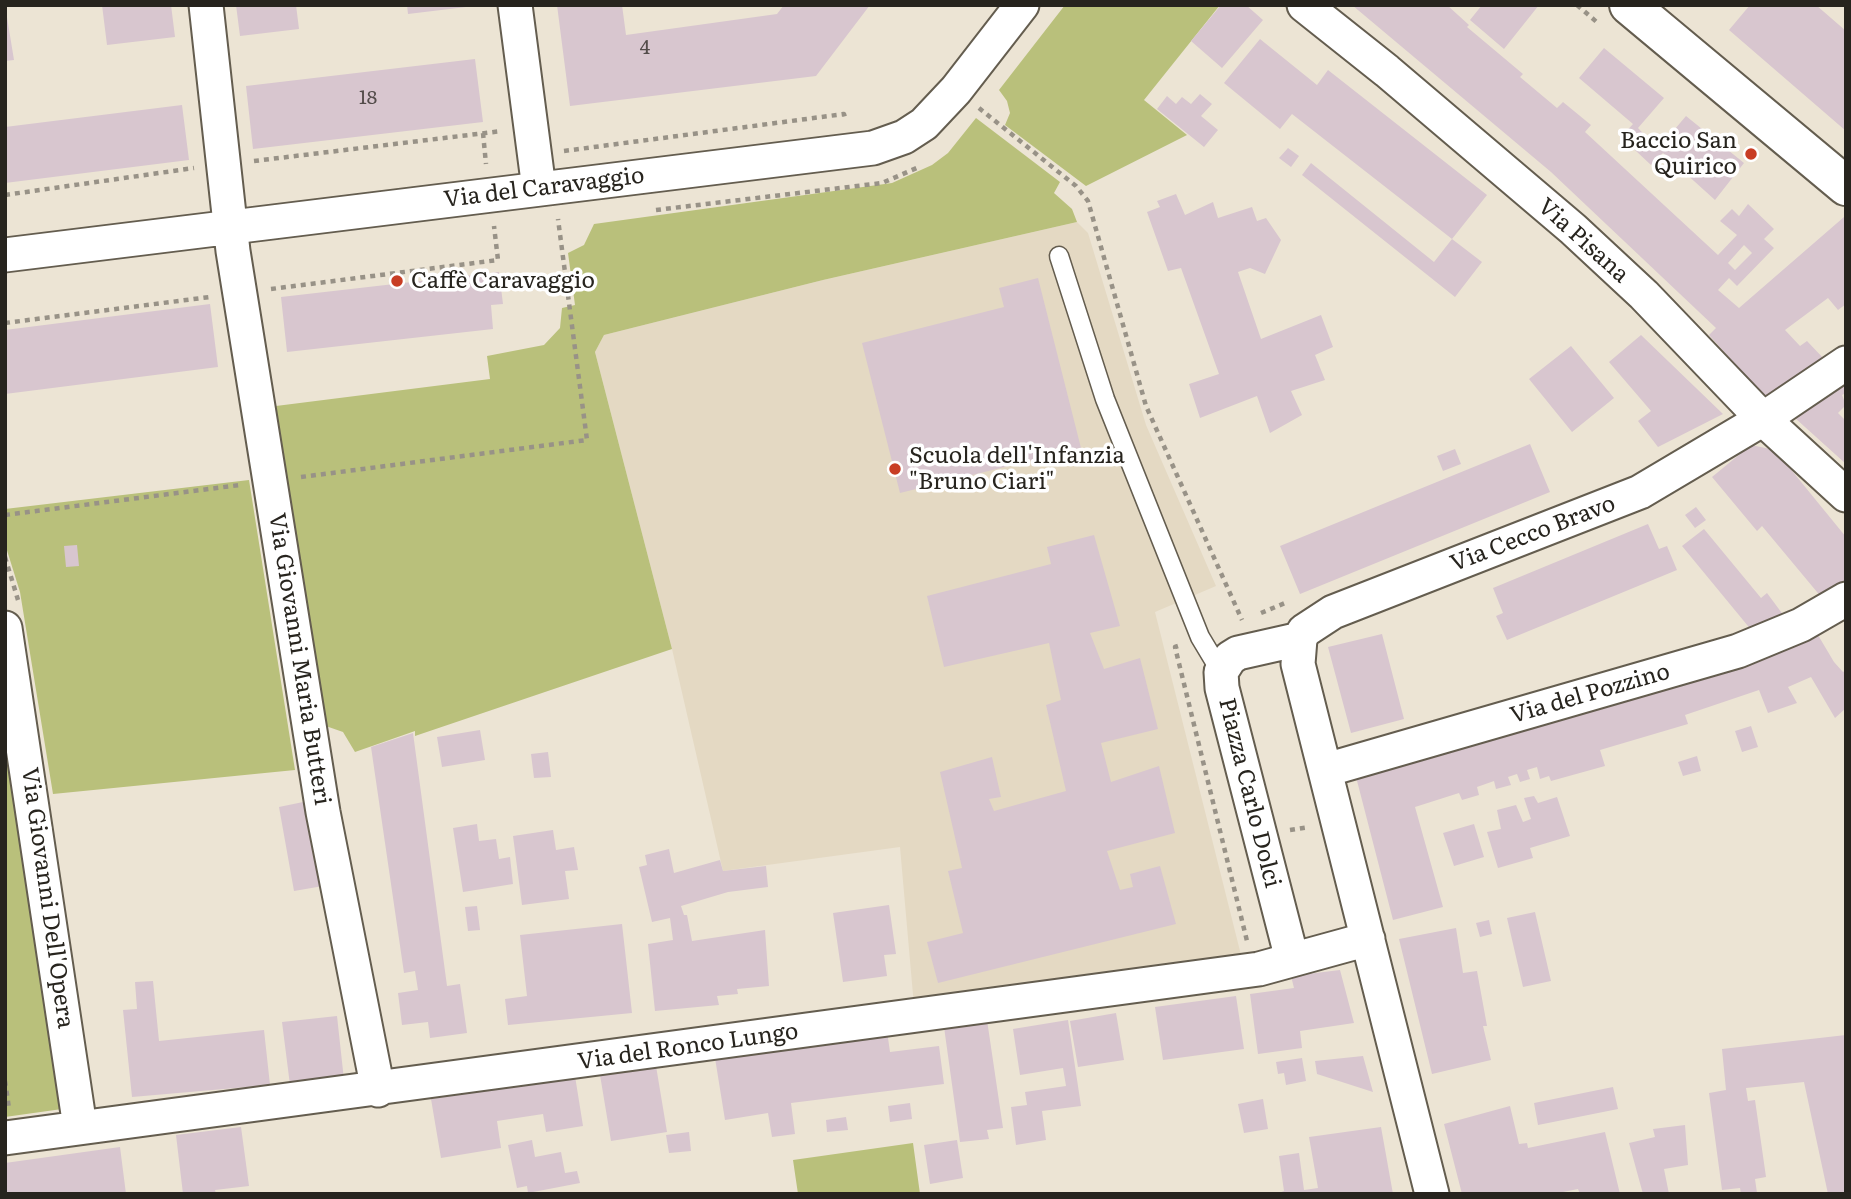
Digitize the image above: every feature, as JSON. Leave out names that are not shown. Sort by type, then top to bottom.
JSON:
[{"type":"street","name":"Via Giovanni Maria Butteri","points":[[205,5],[231,227],[323,812],[378,1090]]},
{"type":"street","points":[[515,5],[539,189]]},
{"type":"street","name":"Via del Caravaggio","points":[[5,255],[873,148],[911,133],[956,90],[1021,5]]},
{"type":"street","name":"Via Pisana","points":[[1304,5],[1387,71],[1573,229],[1644,295],[1763,419],[1846,495]]},
{"type":"street","points":[[1629,5],[1846,186]]},
{"type":"street","name":"Via Cecco Bravo","points":[[1300,639],[1304,631],[1333,612],[1640,492],[1763,419],[1846,363]]},
{"type":"street","name":"Via del Pozzino","points":[[1326,771],[1738,651],[1801,625],[1846,599]]},
{"type":"street","name":"Via Giovanni Dell'Opera","points":[[5,628],[80,1126]]},
{"type":"street","points":[[1300,639],[1298,664],[1432,1194]]},
{"type":"street","name":"Piazza Carlo Dolci","points":[[1292,959],[1225,702],[1221,672],[1230,658],[1238,653],[1300,639]]},
{"type":"street","name":"Via del Ronco Lungo","points":[[5,1138],[80,1126],[378,1090],[1254,970],[1368,939]]},
{"type":"lane","points":[[1059,256],[1110,412],[1200,637],[1221,672]]},
{"type":"path","points":[[956,90],[1076,186],[1088,201],[1146,406],[1242,620]]},
{"type":"path","points":[[559,152],[844,114],[847,123],[858,122]]},
{"type":"path","points":[[245,162],[511,130]]},
{"type":"path","points":[[482,133],[487,174]]},
{"type":"path","points":[[5,195],[204,166]]},
{"type":"path","points":[[5,515],[587,440],[558,219]]},
{"type":"path","points":[[268,290],[499,260],[494,226]]},
{"type":"path","points":[[5,323],[211,297]]},
{"type":"path","points":[[1283,831],[1317,827]]},
{"type":"shaded area","points":[[1077,222],[1088,233],[1146,425],[1216,586],[1155,612],[1241,955],[914,1006],[900,847],[723,871],[672,649],[595,352],[604,335],[823,280]]},
{"type":"green space","points":[[1065,5],[1220,5],[1144,100],[1187,135],[1086,186],[1005,125],[1010,113],[1007,101],[999,90]]},
{"type":"green space","points":[[976,118],[1060,182],[1054,193],[1072,209],[1077,222],[823,280],[604,335],[595,352],[672,649],[415,736],[415,731],[355,752],[343,732],[320,724],[276,406],[490,379],[487,356],[544,345],[560,328],[562,308],[575,305],[568,253],[584,245],[594,224],[892,183],[932,165],[948,153]]},
{"type":"green space","points":[[249,480],[295,770],[53,794],[20,592],[5,544],[5,509]]},
{"type":"green space","points":[[5,745],[62,1109],[5,1117]]},
{"type":"green space","points":[[913,1143],[920,1194],[798,1194],[793,1160]]},
{"type":"building","points":[[5,5],[14,60],[5,61]]},
{"type":"building","points":[[102,5],[171,5],[175,37],[107,45]]},
{"type":"building","points":[[236,5],[296,5],[299,29],[240,36]]},
{"type":"building","points":[[407,5],[465,5],[466,7],[408,14]]},
{"type":"building","points":[[557,5],[622,5],[626,35],[777,14],[784,5],[870,5],[816,76],[570,106]]},
{"type":"building","points":[[1221,5],[1246,5],[1263,20],[1222,68],[1191,41]]},
{"type":"building","points":[[1352,5],[1447,5],[1469,25],[1467,27],[1523,74],[1520,77],[1557,108],[1563,102],[1591,125],[1585,132],[1718,255],[1737,235],[1720,221],[1732,209],[1739,216],[1748,204],[1774,229],[1764,239],[1774,248],[1737,286],[1729,278],[1718,290],[1739,308],[1844,217],[1846,304],[1838,310],[1828,298],[1785,330],[1800,346],[1807,341],[1825,360],[1769,402],[1709,335],[1716,328],[1551,172]],"holes":[[[1744,245],[1752,253],[1735,270],[1728,263]]]},
{"type":"building","points":[[1482,5],[1539,5],[1504,49],[1470,20]]},
{"type":"building","points":[[1750,5],[1816,5],[1846,31],[1846,131],[1729,30]]},
{"type":"building","points":[[1260,39],[1317,85],[1328,70],[1487,195],[1452,239],[1292,114],[1280,129],[1224,83]]},
{"type":"building","points":[[1604,48],[1664,98],[1638,128],[1658,149],[1686,116],[1744,163],[1715,200],[1663,153],[1651,165],[1621,137],[1633,124],[1579,78]]},
{"type":"building","points":[[475,59],[483,122],[253,149],[246,86]]},
{"type":"building","points":[[1200,94],[1212,104],[1201,116],[1218,130],[1204,147],[1157,109],[1167,96],[1176,104],[1182,97],[1191,104]]},
{"type":"building","points":[[182,105],[189,160],[5,183],[5,127]]},
{"type":"building","points":[[1288,148],[1299,156],[1291,167],[1279,158]]},
{"type":"building","points":[[1311,163],[1434,262],[1452,239],[1482,262],[1455,297],[1302,175]]},
{"type":"building","points":[[1176,194],[1185,215],[1213,202],[1218,218],[1252,207],[1257,221],[1266,218],[1281,240],[1265,274],[1250,268],[1238,272],[1261,339],[1321,315],[1333,347],[1315,355],[1325,380],[1291,391],[1302,415],[1270,433],[1257,396],[1200,418],[1189,384],[1219,374],[1181,268],[1168,271],[1147,212],[1160,207],[1157,201]]},
{"type":"building","points":[[499,272],[503,304],[491,305],[493,329],[287,352],[281,297]]},
{"type":"building","points":[[1038,278],[1081,448],[900,493],[862,343],[1004,307],[999,288]]},
{"type":"building","points":[[210,304],[218,367],[5,394],[5,330]]},
{"type":"building","points":[[1641,335],[1723,414],[1658,447],[1638,421],[1651,411],[1609,362]]},
{"type":"building","points":[[1571,346],[1614,398],[1572,432],[1529,379]]},
{"type":"building","points":[[1846,380],[1846,393],[1842,395],[1846,405],[1838,413],[1846,421],[1846,464],[1795,418]]},
{"type":"building","points":[[1530,444],[1550,492],[1300,594],[1280,546]]},
{"type":"building","points":[[1751,445],[1775,450],[1846,537],[1846,589],[1827,604],[1762,526],[1757,531],[1712,477]]},
{"type":"building","points":[[1455,449],[1461,464],[1443,471],[1437,456]]},
{"type":"building","points":[[1696,507],[1706,520],[1695,528],[1685,515]]},
{"type":"building","points":[[1648,524],[1659,549],[1667,546],[1677,570],[1507,640],[1496,616],[1503,613],[1493,588]]},
{"type":"building","points":[[1704,529],[1761,598],[1767,593],[1787,620],[1757,637],[1682,546]]},
{"type":"building","points":[[1094,535],[1120,626],[1090,633],[1104,669],[1140,658],[1158,729],[1101,743],[1111,782],[1159,766],[1175,833],[1107,851],[1120,890],[1133,887],[1130,874],[1160,866],[1176,924],[938,983],[927,942],[963,933],[948,871],[962,868],[940,772],[992,757],[1001,797],[989,799],[994,811],[1066,791],[1046,705],[1061,700],[1049,643],[944,667],[927,596],[1051,564],[1047,547]]},
{"type":"building","points":[[77,545],[79,566],[66,567],[64,546]]},
{"type":"building","points":[[1812,625],[1834,662],[1843,672],[1846,670],[1846,708],[1835,718],[1811,677],[1788,687],[1797,703],[1768,713],[1759,690],[1685,715],[1688,724],[1600,750],[1605,766],[1551,781],[1549,776],[1540,779],[1537,767],[1527,770],[1530,779],[1520,782],[1517,774],[1508,777],[1511,785],[1496,789],[1494,781],[1477,787],[1479,795],[1462,800],[1459,793],[1415,807],[1443,907],[1393,920],[1355,773]]},
{"type":"building","points":[[1382,634],[1404,719],[1351,733],[1328,647]]},
{"type":"building","points":[[1751,726],[1758,747],[1742,752],[1735,731]]},
{"type":"building","points":[[480,730],[485,760],[442,767],[437,737]]},
{"type":"building","points":[[413,733],[447,986],[460,984],[467,1033],[430,1038],[428,1022],[402,1025],[398,993],[418,990],[415,971],[404,973],[371,747]]},
{"type":"building","points":[[548,752],[551,777],[534,778],[531,754]]},
{"type":"building","points":[[1697,756],[1701,771],[1683,776],[1678,762]]},
{"type":"building","points":[[1534,796],[1538,803],[1557,797],[1570,836],[1530,848],[1533,858],[1498,868],[1487,832],[1501,829],[1497,810],[1516,805],[1523,822],[1531,819],[1524,798]]},
{"type":"building","points":[[308,801],[323,886],[294,891],[279,807]]},
{"type":"building","points":[[477,824],[479,841],[496,839],[499,859],[510,857],[513,884],[463,892],[453,828]]},
{"type":"building","points":[[1474,824],[1484,857],[1454,866],[1443,833]]},
{"type":"building","points":[[553,830],[556,850],[574,847],[578,870],[565,871],[569,899],[522,905],[513,836]]},
{"type":"building","points":[[669,849],[674,873],[720,860],[723,871],[766,866],[768,887],[728,892],[681,906],[684,915],[687,915],[692,941],[765,930],[769,986],[737,989],[738,994],[717,996],[719,1005],[655,1011],[648,944],[673,940],[670,918],[652,922],[639,867],[647,865],[645,855]]},
{"type":"building","points":[[889,905],[896,954],[884,955],[887,976],[843,982],[833,913]]},
{"type":"building","points":[[477,906],[480,930],[468,931],[465,907]]},
{"type":"building","points":[[1535,912],[1551,981],[1523,987],[1507,918]]},
{"type":"building","points":[[1489,920],[1492,934],[1480,937],[1476,923]]},
{"type":"building","points":[[622,924],[632,1013],[508,1025],[505,999],[527,996],[520,935]]},
{"type":"building","points":[[1456,928],[1463,973],[1477,971],[1487,1026],[1483,1026],[1491,1060],[1432,1074],[1399,939]]},
{"type":"building","points":[[1340,970],[1354,1023],[1300,1031],[1302,1048],[1258,1054],[1250,994],[1294,988],[1291,976]]},
{"type":"building","points":[[153,981],[159,1041],[264,1030],[270,1085],[132,1097],[123,1010],[137,1009],[135,982]]},
{"type":"building","points":[[1236,996],[1244,1049],[1163,1060],[1155,1007]]},
{"type":"building","points":[[1116,1013],[1124,1060],[1078,1067],[1070,1021]]},
{"type":"building","points":[[337,1016],[344,1080],[290,1085],[282,1022]]},
{"type":"building","points":[[987,1020],[1003,1128],[987,1130],[989,1139],[960,1142],[944,1027]]},
{"type":"building","points":[[1068,1020],[1081,1106],[1042,1111],[1046,1140],[1016,1145],[1011,1107],[1027,1105],[1025,1092],[1066,1086],[1063,1068],[1020,1075],[1013,1029]]},
{"type":"building","points":[[887,1031],[890,1052],[939,1046],[944,1084],[791,1103],[795,1134],[772,1137],[768,1113],[725,1120],[715,1058]]},
{"type":"building","points":[[1846,1035],[1846,1194],[1828,1194],[1804,1082],[1746,1088],[1748,1101],[1755,1100],[1766,1177],[1755,1179],[1757,1193],[1741,1194],[1740,1188],[1722,1190],[1709,1093],[1726,1090],[1722,1049]]},
{"type":"building","points":[[1363,1056],[1373,1092],[1317,1074],[1315,1061]]},
{"type":"building","points":[[1302,1058],[1306,1081],[1286,1085],[1284,1073],[1278,1074],[1276,1062]]},
{"type":"building","points":[[656,1066],[667,1132],[611,1141],[600,1075]]},
{"type":"building","points":[[575,1076],[583,1126],[546,1132],[543,1114],[497,1121],[501,1148],[441,1158],[431,1099]]},
{"type":"building","points":[[1613,1087],[1618,1109],[1538,1125],[1534,1103]]},
{"type":"building","points":[[1263,1099],[1268,1129],[1244,1133],[1238,1104]]},
{"type":"building","points":[[910,1103],[912,1119],[890,1122],[888,1106]]},
{"type":"building","points":[[1510,1106],[1519,1144],[1527,1143],[1528,1148],[1605,1132],[1620,1194],[1580,1194],[1578,1189],[1553,1194],[1462,1194],[1444,1124]]},
{"type":"building","points":[[846,1117],[848,1130],[827,1132],[826,1120]]},
{"type":"building","points":[[1685,1125],[1688,1165],[1664,1169],[1669,1194],[1643,1194],[1629,1143],[1655,1137],[1653,1129]]},
{"type":"building","points":[[241,1127],[249,1186],[215,1190],[216,1194],[183,1194],[176,1135]]},
{"type":"building","points":[[1381,1127],[1393,1194],[1276,1194],[1284,1191],[1279,1156],[1299,1153],[1304,1190],[1318,1188],[1309,1137]]},
{"type":"building","points":[[689,1132],[691,1151],[669,1153],[666,1135]]},
{"type":"building","points":[[532,1140],[535,1157],[561,1152],[565,1173],[577,1171],[580,1183],[528,1193],[527,1186],[517,1188],[508,1145]]},
{"type":"building","points":[[957,1140],[963,1178],[930,1184],[924,1145]]},
{"type":"building","points":[[120,1147],[126,1194],[5,1194],[5,1163]]},
{"type":"place","name":"Baccio San Quirico","points":[[1751,154]]},
{"type":"place","name":"Caffè Caravaggio","points":[[397,281]]},
{"type":"place","name":"Scuola dell'Infanzia \"Bruno Ciari\"","points":[[895,469]]}]
